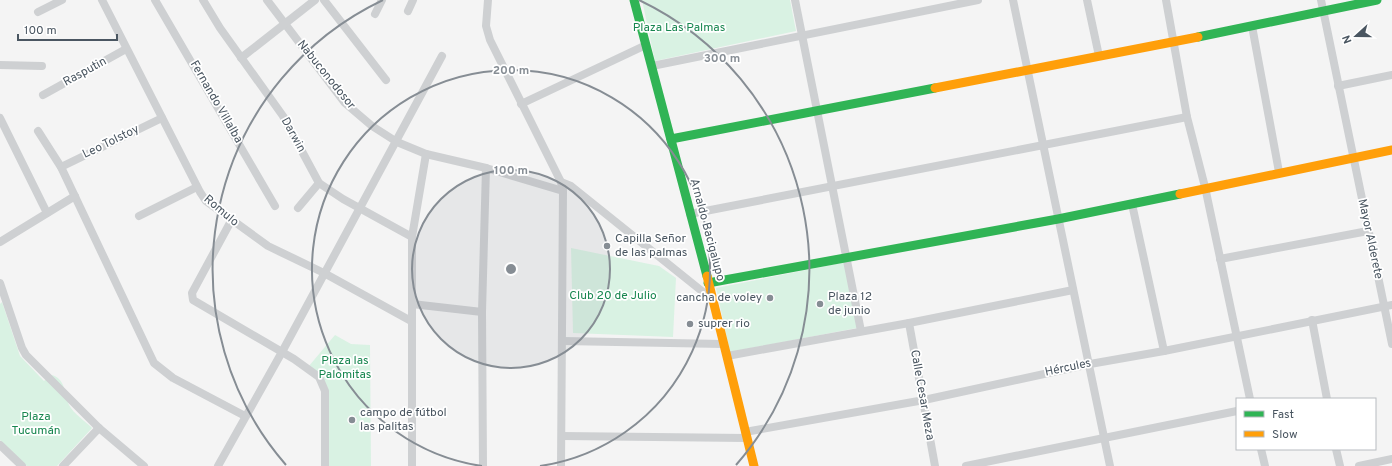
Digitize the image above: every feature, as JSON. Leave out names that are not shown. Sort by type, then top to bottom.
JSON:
[{"type":"street","points":[[38,12],[62,0]]},
{"type":"street","name":"Romulo","points":[[102,0],[126,49],[206,201],[268,246],[324,273],[411,321]]},
{"type":"street","name":"Fernando Villalba","points":[[155,0],[275,206]]},
{"type":"street","name":"Darwin","points":[[203,0],[241,58],[283,116],[320,183],[412,237]]},
{"type":"street","name":"Nabuconodosor","points":[[267,0],[345,103],[372,126],[397,142],[426,154],[486,168],[563,191]]},
{"type":"street","points":[[241,58],[315,0]]},
{"type":"street","points":[[324,0],[386,80]]},
{"type":"street","points":[[375,14],[382,0]]},
{"type":"street","points":[[408,11],[413,0]]},
{"type":"street","points":[[488,0],[486,26],[490,40],[561,182],[563,191],[561,466]]},
{"type":"street","name":"Arnaldo Bacigalupo","points":[[634,0],[713,300],[745,435],[754,466]]},
{"type":"street","points":[[795,0],[848,256],[861,331]]},
{"type":"street","points":[[652,66],[978,0]]},
{"type":"street","points":[[1013,0],[1073,290],[1090,364],[1110,466]]},
{"type":"street","points":[[1088,0],[1099,56]]},
{"type":"street","points":[[1166,0],[1187,117],[1205,187],[1250,398]]},
{"type":"street","name":"Mayor Alderete","points":[[1321,0],[1368,231],[1388,306],[1392,344]]},
{"type":"street","points":[[671,139],[1252,26],[1323,10],[1377,0]]},
{"type":"street","points":[[1252,26],[1280,172]]},
{"type":"street","points":[[521,104],[646,45]]},
{"type":"street","name":"Rasputin","points":[[43,95],[126,49]]},
{"type":"street","points":[[218,466],[282,352],[359,207],[397,142],[442,56]]},
{"type":"street","points":[[0,65],[42,66]]},
{"type":"street","points":[[1338,86],[1392,75]]},
{"type":"street","points":[[690,214],[1187,117]]},
{"type":"street","points":[[0,118],[47,214]]},
{"type":"street","name":"Leo Tolstoy","points":[[61,167],[162,118]]},
{"type":"street","points":[[38,131],[61,167],[156,366],[173,378],[245,416]]},
{"type":"street","points":[[708,283],[848,256],[1058,219],[1205,187],[1392,150]]},
{"type":"street","points":[[412,466],[412,237],[426,154]]},
{"type":"street","points":[[483,466],[482,312],[486,168]]},
{"type":"street","points":[[561,182],[572,186],[713,300]]},
{"type":"street","points":[[298,208],[320,183]]},
{"type":"street","points":[[139,216],[198,187]]},
{"type":"street","points":[[0,242],[75,196]]},
{"type":"street","points":[[1132,204],[1164,351]]},
{"type":"street","points":[[232,221],[191,297],[193,300],[310,369],[320,379],[325,391],[325,466]]},
{"type":"street","points":[[1220,259],[1368,231]]},
{"type":"street","points":[[0,283],[2,298],[26,355],[99,428],[144,466]]},
{"type":"street","points":[[727,356],[909,323],[1073,290]]},
{"type":"street","points":[[412,304],[482,312]]},
{"type":"street","name":"Hércules","points":[[562,436],[745,435],[924,400],[1090,364],[1164,351],[1312,320],[1388,306]]},
{"type":"street","points":[[1312,320],[1327,398]]},
{"type":"street","name":"Calle Cesar Meza","points":[[909,323],[935,466]]},
{"type":"street","points":[[563,341],[723,344]]},
{"type":"street","points":[[966,466],[1236,411]]},
{"type":"street","points":[[63,466],[99,428]]},
{"type":"street","points":[[0,445],[22,466]]},
{"type":"street","points":[[1261,450],[1265,466]]},
{"type":"street","points":[[1336,450],[1340,466]]},
{"type":"street","points":[[1359,466],[1392,459]]},
{"type":"green space","name":"Plaza Las Palmas","points":[[642,0],[790,0],[796,31],[655,61]]},
{"type":"green space","name":"Club 20 de Julio","points":[[571,248],[659,266],[676,278],[673,337],[573,333]]},
{"type":"green space","name":"Plaza 12 de junio","points":[[846,262],[857,328],[730,352],[716,288]]},
{"type":"green space","name":"Plaza Tucumán","points":[[2,302],[20,356],[44,381],[51,375],[56,376],[59,379],[64,387],[71,408],[92,428],[57,466],[27,466],[0,440],[0,304]]},
{"type":"green space","name":"Plaza las Palomitas","points":[[335,335],[351,344],[370,345],[371,466],[328,466],[328,388],[309,366]]},
{"type":"traffic: fast","points":[[634,0],[707,276]]},
{"type":"traffic: fast","points":[[1198,37],[1377,0]]},
{"type":"traffic: fast","points":[[671,139],[935,88]]},
{"type":"traffic: fast","points":[[708,283],[1058,219],[1180,194]]},
{"type":"traffic: slow","points":[[935,88],[1198,37]]},
{"type":"traffic: slow","points":[[1180,194],[1392,150]]},
{"type":"traffic: slow","points":[[707,276],[754,466]]},
{"type":"place","name":"Capilla Señor de las palmas","points":[[607,246]]},
{"type":"place","name":"cancha de voley","points":[[770,298]]},
{"type":"place","name":"Plaza 12 de junio","points":[[820,304]]},
{"type":"place","name":"suprer rio","points":[[690,324]]},
{"type":"place","name":"campo de fútbol las palitas","points":[[352,420]]}]
